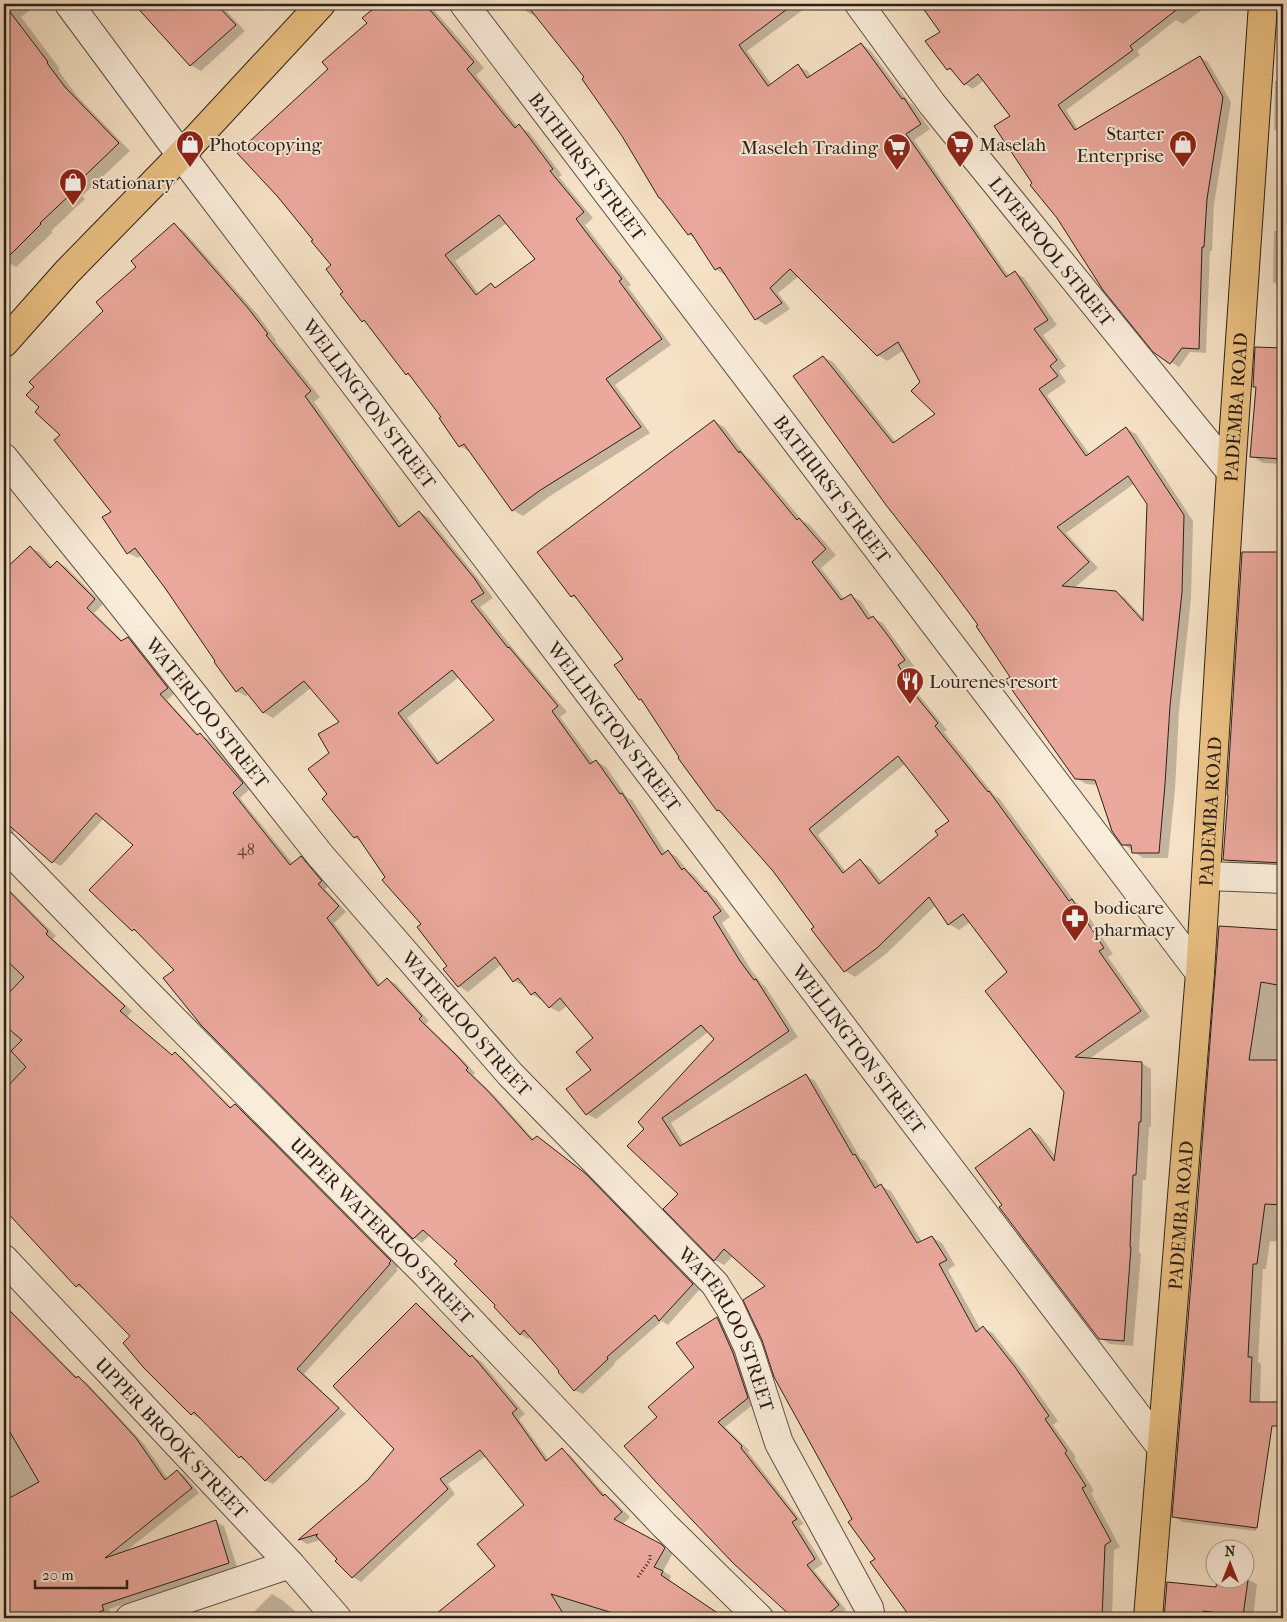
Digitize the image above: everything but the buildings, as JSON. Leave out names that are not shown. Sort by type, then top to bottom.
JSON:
[{"type":"main road","points":[[4,343],[67,272],[181,155],[321,4]]},
{"type":"main road","name":"PADEMBA ROAD","points":[[1148,1618],[1207,876],[1231,472],[1263,4]]},
{"type":"street","name":"WELLINGTON STREET","points":[[69,4],[181,155],[1161,1447]]},
{"type":"street","name":"BATHURST STREET","points":[[464,4],[1200,973]]},
{"type":"street","name":"LIVERPOOL STREET","points":[[859,4],[932,104],[1231,472]]},
{"type":"street","name":"WATERLOO STREET","points":[[4,458],[113,592],[320,855],[510,1074],[715,1284],[730,1308],[748,1347],[779,1443],[869,1608],[871,1618]]},
{"type":"street","name":"UPPER WATERLOO STREET","points":[[4,845],[152,998],[428,1274],[657,1518],[758,1618]]},
{"type":"street","points":[[1207,876],[1283,879]]},
{"type":"street","name":"UPPER BROOK STREET","points":[[4,1259],[290,1564],[337,1618]]},
{"type":"street","points":[[130,1618],[290,1564]]},
{"type":"place","name":"Photocopying","points":[[190,168]]},
{"type":"place","name":"Maselah","points":[[960,168]]},
{"type":"place","name":"Starter Enterprise","points":[[1183,168]]},
{"type":"place","name":"Maseleh Trading","points":[[897,171]]},
{"type":"place","name":"stationary","points":[[73,206]]},
{"type":"place","name":"Lourenes resort","points":[[910,705]]},
{"type":"place","name":"bodicare pharmacy","points":[[1075,942]]}]
